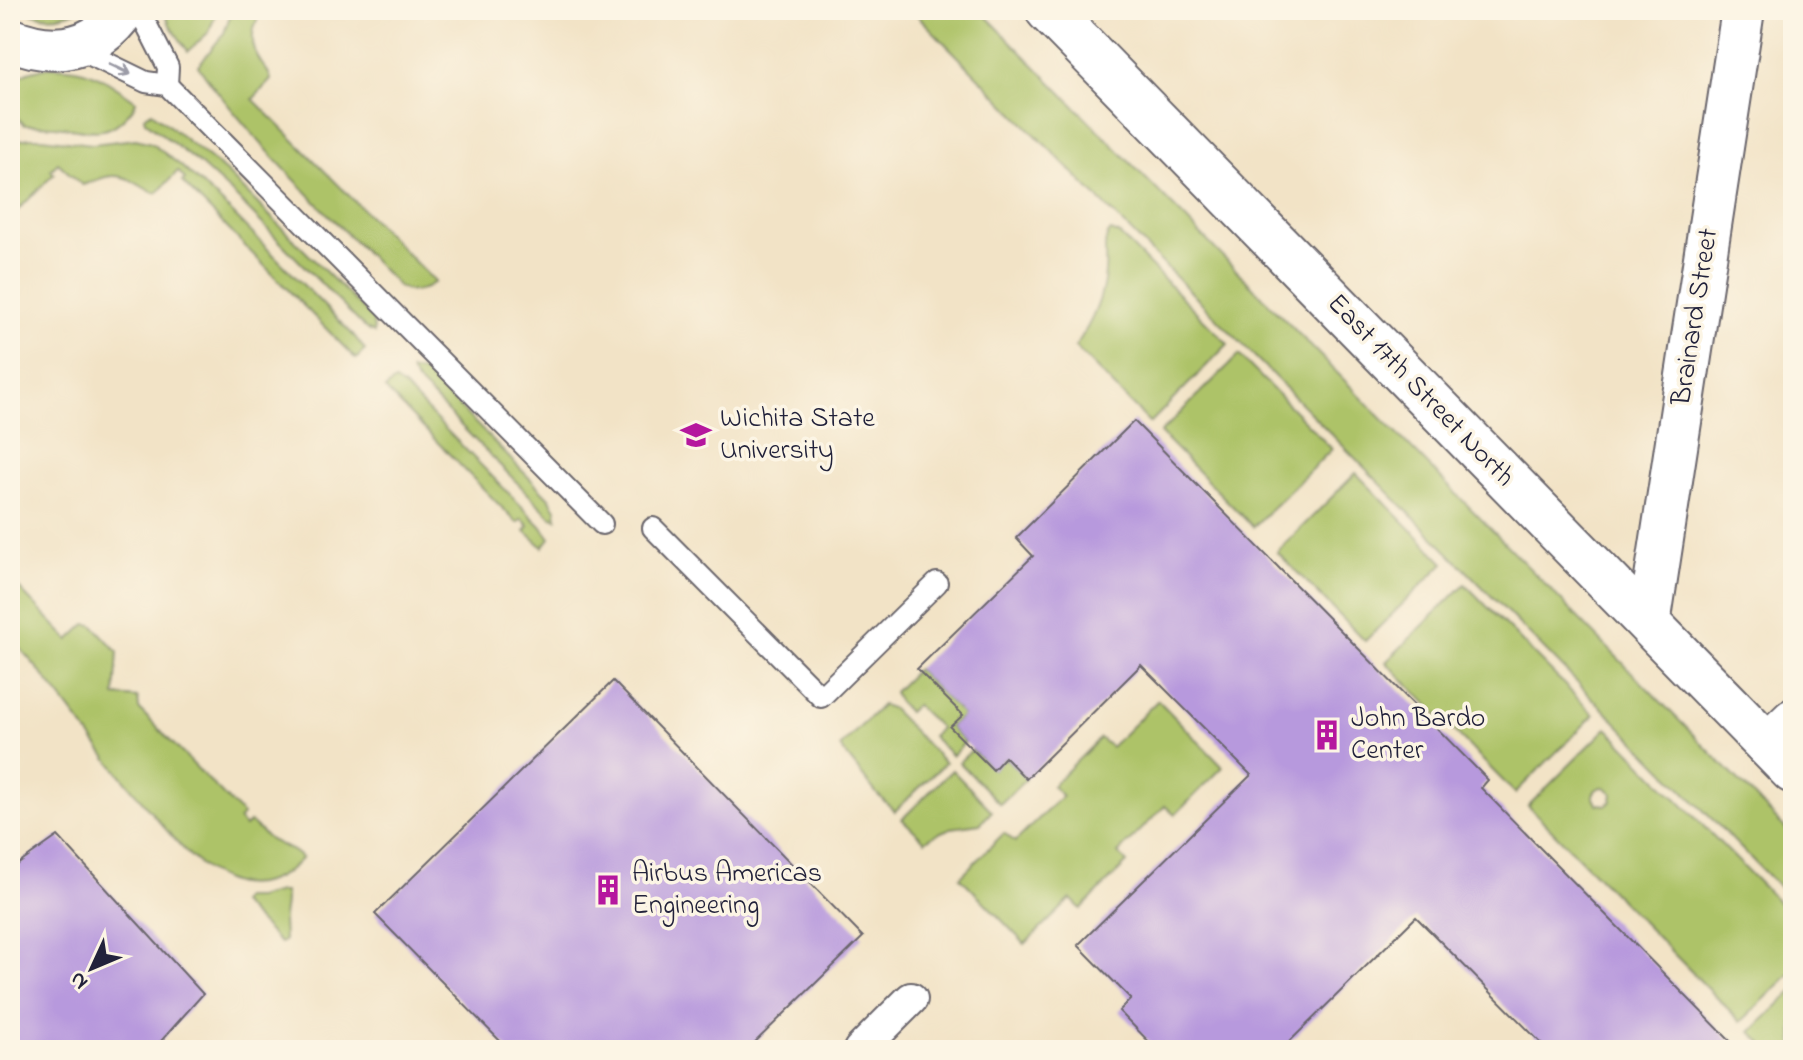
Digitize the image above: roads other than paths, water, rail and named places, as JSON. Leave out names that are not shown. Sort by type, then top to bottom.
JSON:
[{"type":"street","points":[[17,49],[74,47],[109,28],[124,10]]},
{"type":"street","name":"East 17th Street North","points":[[1048,10],[1649,624],[1784,745]]},
{"type":"street","name":"Brainard Street","points":[[1649,624],[1743,10]]},
{"type":"street","points":[[860,1050],[911,999]]},
{"type":"lane","points":[[139,10],[168,67],[167,85]]},
{"type":"lane","points":[[74,47],[146,82],[167,85],[602,524]]},
{"type":"lane","points":[[653,528],[821,697],[937,583]]},
{"type":"place","name":"Wichita State University","points":[[696,435]]},
{"type":"place","name":"John Bardo Center","points":[[1327,735]]},
{"type":"place","name":"Airbus Americas Engineering","points":[[608,890]]}]
